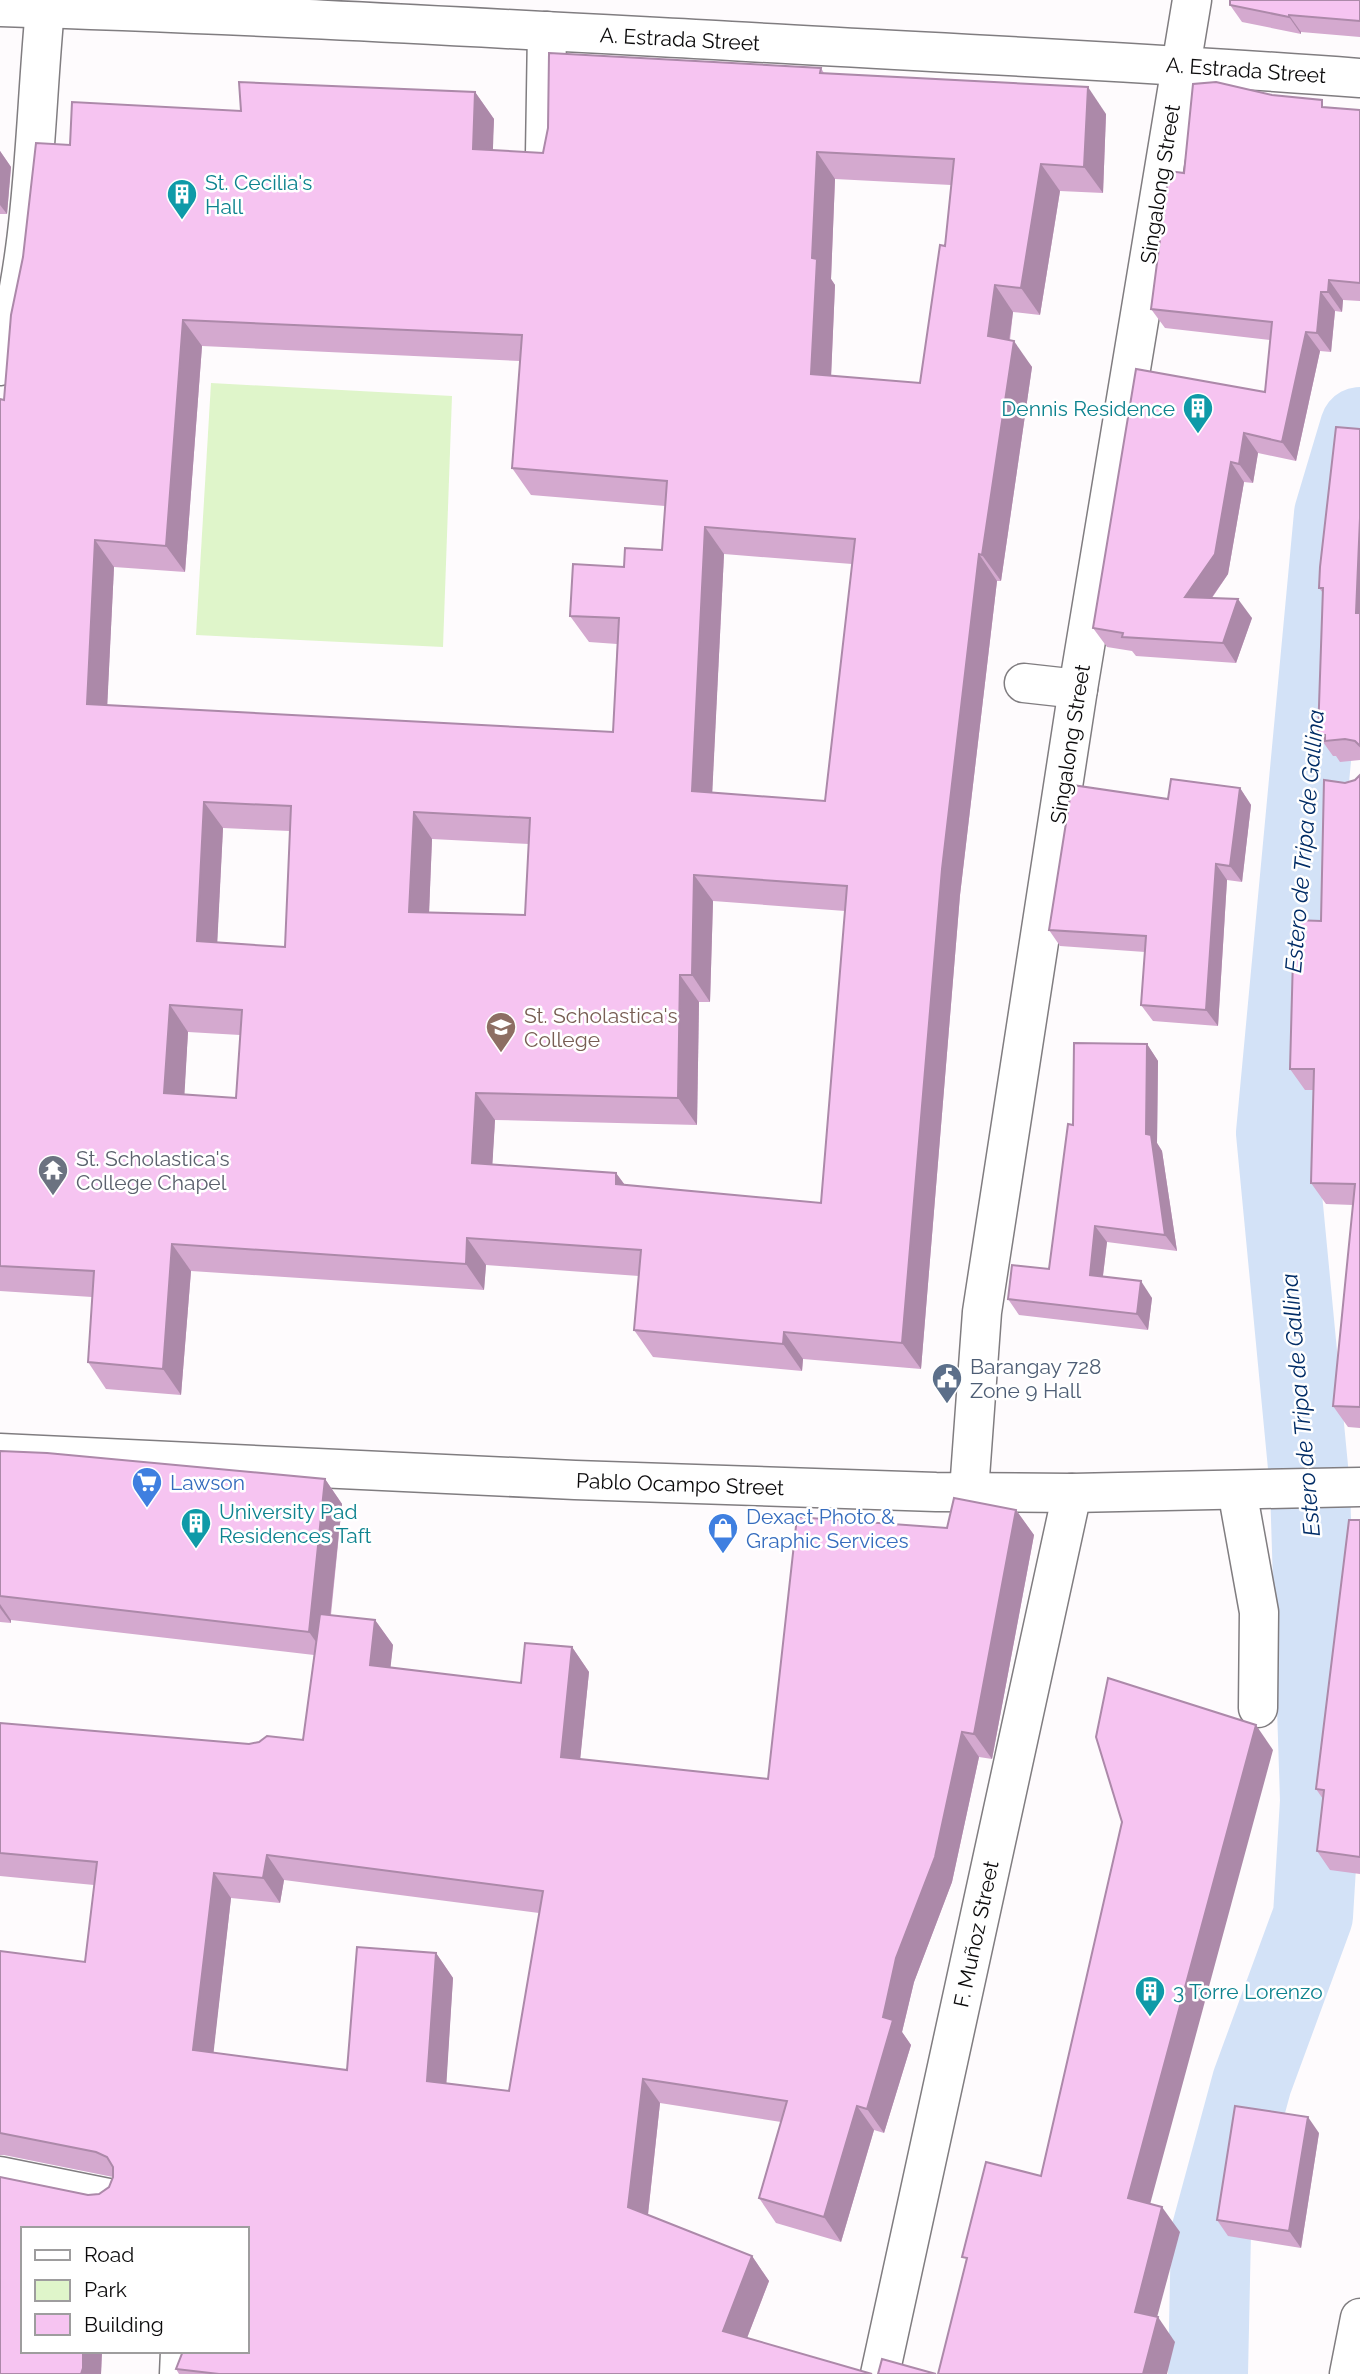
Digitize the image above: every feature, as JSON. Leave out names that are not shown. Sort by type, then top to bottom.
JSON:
[{"type":"main road","name":"Singalong Street","points":[[969,1491],[982,1312],[1078,689],[1192,0]]},
{"type":"main road","name":"A. Estrada Street","points":[[0,7],[201,7],[547,31],[1180,65],[1360,78]]},
{"type":"main road","points":[[0,366],[10,269],[45,9]]},
{"type":"main road","points":[[545,154],[547,31]]},
{"type":"main road","points":[[1024,682],[1078,689]]},
{"type":"main road","name":"Pablo Ocampo Street","points":[[0,1453],[575,1480],[969,1491],[1072,1493],[1354,1487]]},
{"type":"main road","points":[[1247,1490],[1259,1612],[1258,1708]]},
{"type":"main road","name":"F. Muñoz Street","points":[[880,2374],[1072,1493]]},
{"type":"main road","points":[[0,2176],[109,2198]]},
{"type":"main road","points":[[1349,2374],[1360,2318]]},
{"type":"main road","points":[[179,2374],[180,2353]]},
{"type":"green space","points":[[211,383],[452,396],[443,647],[196,635]]},
{"type":"building","points":[[1230,0],[1360,0],[1360,21],[1289,17],[1230,5]]},
{"type":"building","points":[[549,53],[821,68],[820,73],[1088,87],[1084,167],[1041,164],[1021,288],[995,285],[988,336],[1014,341],[982,555],[979,554],[942,869],[902,1343],[784,1332],[783,1344],[634,1330],[641,1250],[467,1238],[466,1264],[172,1244],[163,1369],[88,1362],[94,1271],[0,1266],[0,399],[4,400],[11,315],[23,257],[36,143],[70,145],[72,102],[241,111],[239,82],[475,92],[473,149],[543,153],[548,128]],"holes":[[[817,152],[954,159],[945,246],[940,245],[920,383],[811,374],[817,259],[812,258]],[[183,320],[522,335],[512,468],[667,481],[662,550],[625,548],[624,567],[573,564],[570,616],[619,618],[613,732],[87,704],[95,540],[166,546]],[[705,527],[855,539],[825,801],[692,791]],[[204,802],[291,806],[285,947],[197,941]],[[414,812],[530,818],[525,915],[409,912]],[[694,875],[847,886],[821,1203],[616,1184],[616,1173],[472,1163],[476,1093],[678,1098],[680,975],[692,975]],[[170,1005],[242,1010],[236,1098],[164,1093]]]},
{"type":"building","points":[[1216,82],[1272,95],[1322,100],[1322,107],[1360,110],[1360,283],[1329,280],[1328,292],[1321,292],[1317,333],[1306,332],[1282,442],[1244,433],[1239,464],[1231,462],[1215,554],[1185,597],[1238,599],[1223,643],[1122,637],[1123,633],[1093,628],[1136,369],[1265,392],[1272,322],[1151,309],[1169,171],[1184,173],[1193,84]]},
{"type":"building","points":[[1336,427],[1360,429],[1356,613],[1360,613],[1360,746],[1355,741],[1345,739],[1325,741],[1325,735],[1318,735],[1323,588],[1319,588],[1320,567]]},
{"type":"building","points":[[1360,775],[1360,1407],[1333,1406],[1355,1184],[1311,1183],[1314,1069],[1290,1069],[1294,920],[1321,921],[1324,780],[1345,783]]},
{"type":"building","points":[[1171,779],[1240,788],[1230,866],[1216,864],[1206,1010],[1141,1005],[1146,936],[1049,930],[1072,785],[1168,799]]},
{"type":"building","points":[[1074,1043],[1147,1044],[1146,1134],[1151,1135],[1165,1235],[1095,1226],[1090,1275],[1141,1281],[1137,1314],[1008,1299],[1012,1265],[1049,1269],[1068,1124],[1073,1125]]},
{"type":"building","name":"University Pad Residences Taft","points":[[0,1451],[325,1479],[309,1632],[0,1596]]},
{"type":"building","points":[[954,1498],[1016,1510],[974,1734],[962,1732],[935,1857],[896,1958],[883,2017],[893,2020],[867,2109],[857,2106],[824,2217],[759,2198],[787,2101],[643,2079],[628,2207],[752,2256],[723,2331],[872,2374],[219,2374],[176,2369],[182,2353],[248,2353],[248,2227],[21,2227],[21,2353],[83,2353],[83,2368],[81,2374],[0,2374],[0,2177],[88,2195],[99,2194],[109,2187],[113,2167],[107,2157],[96,2152],[0,2133],[0,1951],[85,1962],[97,1862],[0,1853],[0,1723],[249,1744],[259,1742],[267,1736],[303,1740],[320,1614],[375,1620],[370,1665],[521,1683],[525,1643],[572,1647],[561,1757],[768,1779],[797,1517],[947,1528]],"holes":[[[267,1855],[543,1891],[509,2091],[427,2081],[436,1953],[357,1947],[347,2070],[193,2050],[214,1873],[263,1878]]]},
{"type":"building","points":[[1349,1520],[1360,1520],[1360,1857],[1317,1851],[1324,1790],[1316,1789]]},
{"type":"building","points":[[1108,1678],[1256,1725],[1128,2198],[1162,2207],[1135,2312],[1158,2317],[1143,2374],[938,2374],[967,2258],[962,2257],[986,2162],[1041,2176],[1122,1822],[1096,1737]]},
{"type":"building","points":[[1235,2106],[1308,2117],[1289,2231],[1217,2220]]},
{"type":"building","points":[[882,2359],[936,2374],[878,2374]]},
{"type":"waterway","name":"Estero de Tripa de Gallina","points":[[1208,2374],[1211,2233],[1252,2082],[1313,1916],[1320,1801],[1310,1488],[1276,1133],[1334,514],[1360,427]]},
{"type":"place","name":"St. Cecilia's Hall","points":[[182,221]]},
{"type":"place","name":"Dennis Residence","points":[[1198,435]]},
{"type":"place","name":"St. Scholastica's College","points":[[501,1054]]},
{"type":"place","name":"St. Scholastica's College Chapel","points":[[53,1197]]},
{"type":"place","name":"Barangay 728 Zone 9 Hall","points":[[947,1405]]},
{"type":"place","name":"Lawson","points":[[147,1509]]},
{"type":"place","name":"University Pad Residences Taft","points":[[196,1550]]},
{"type":"place","name":"Dexact Photo & Graphic Services","points":[[723,1555]]},
{"type":"place","name":"3 Torre Lorenzo","points":[[1150,2018]]}]
